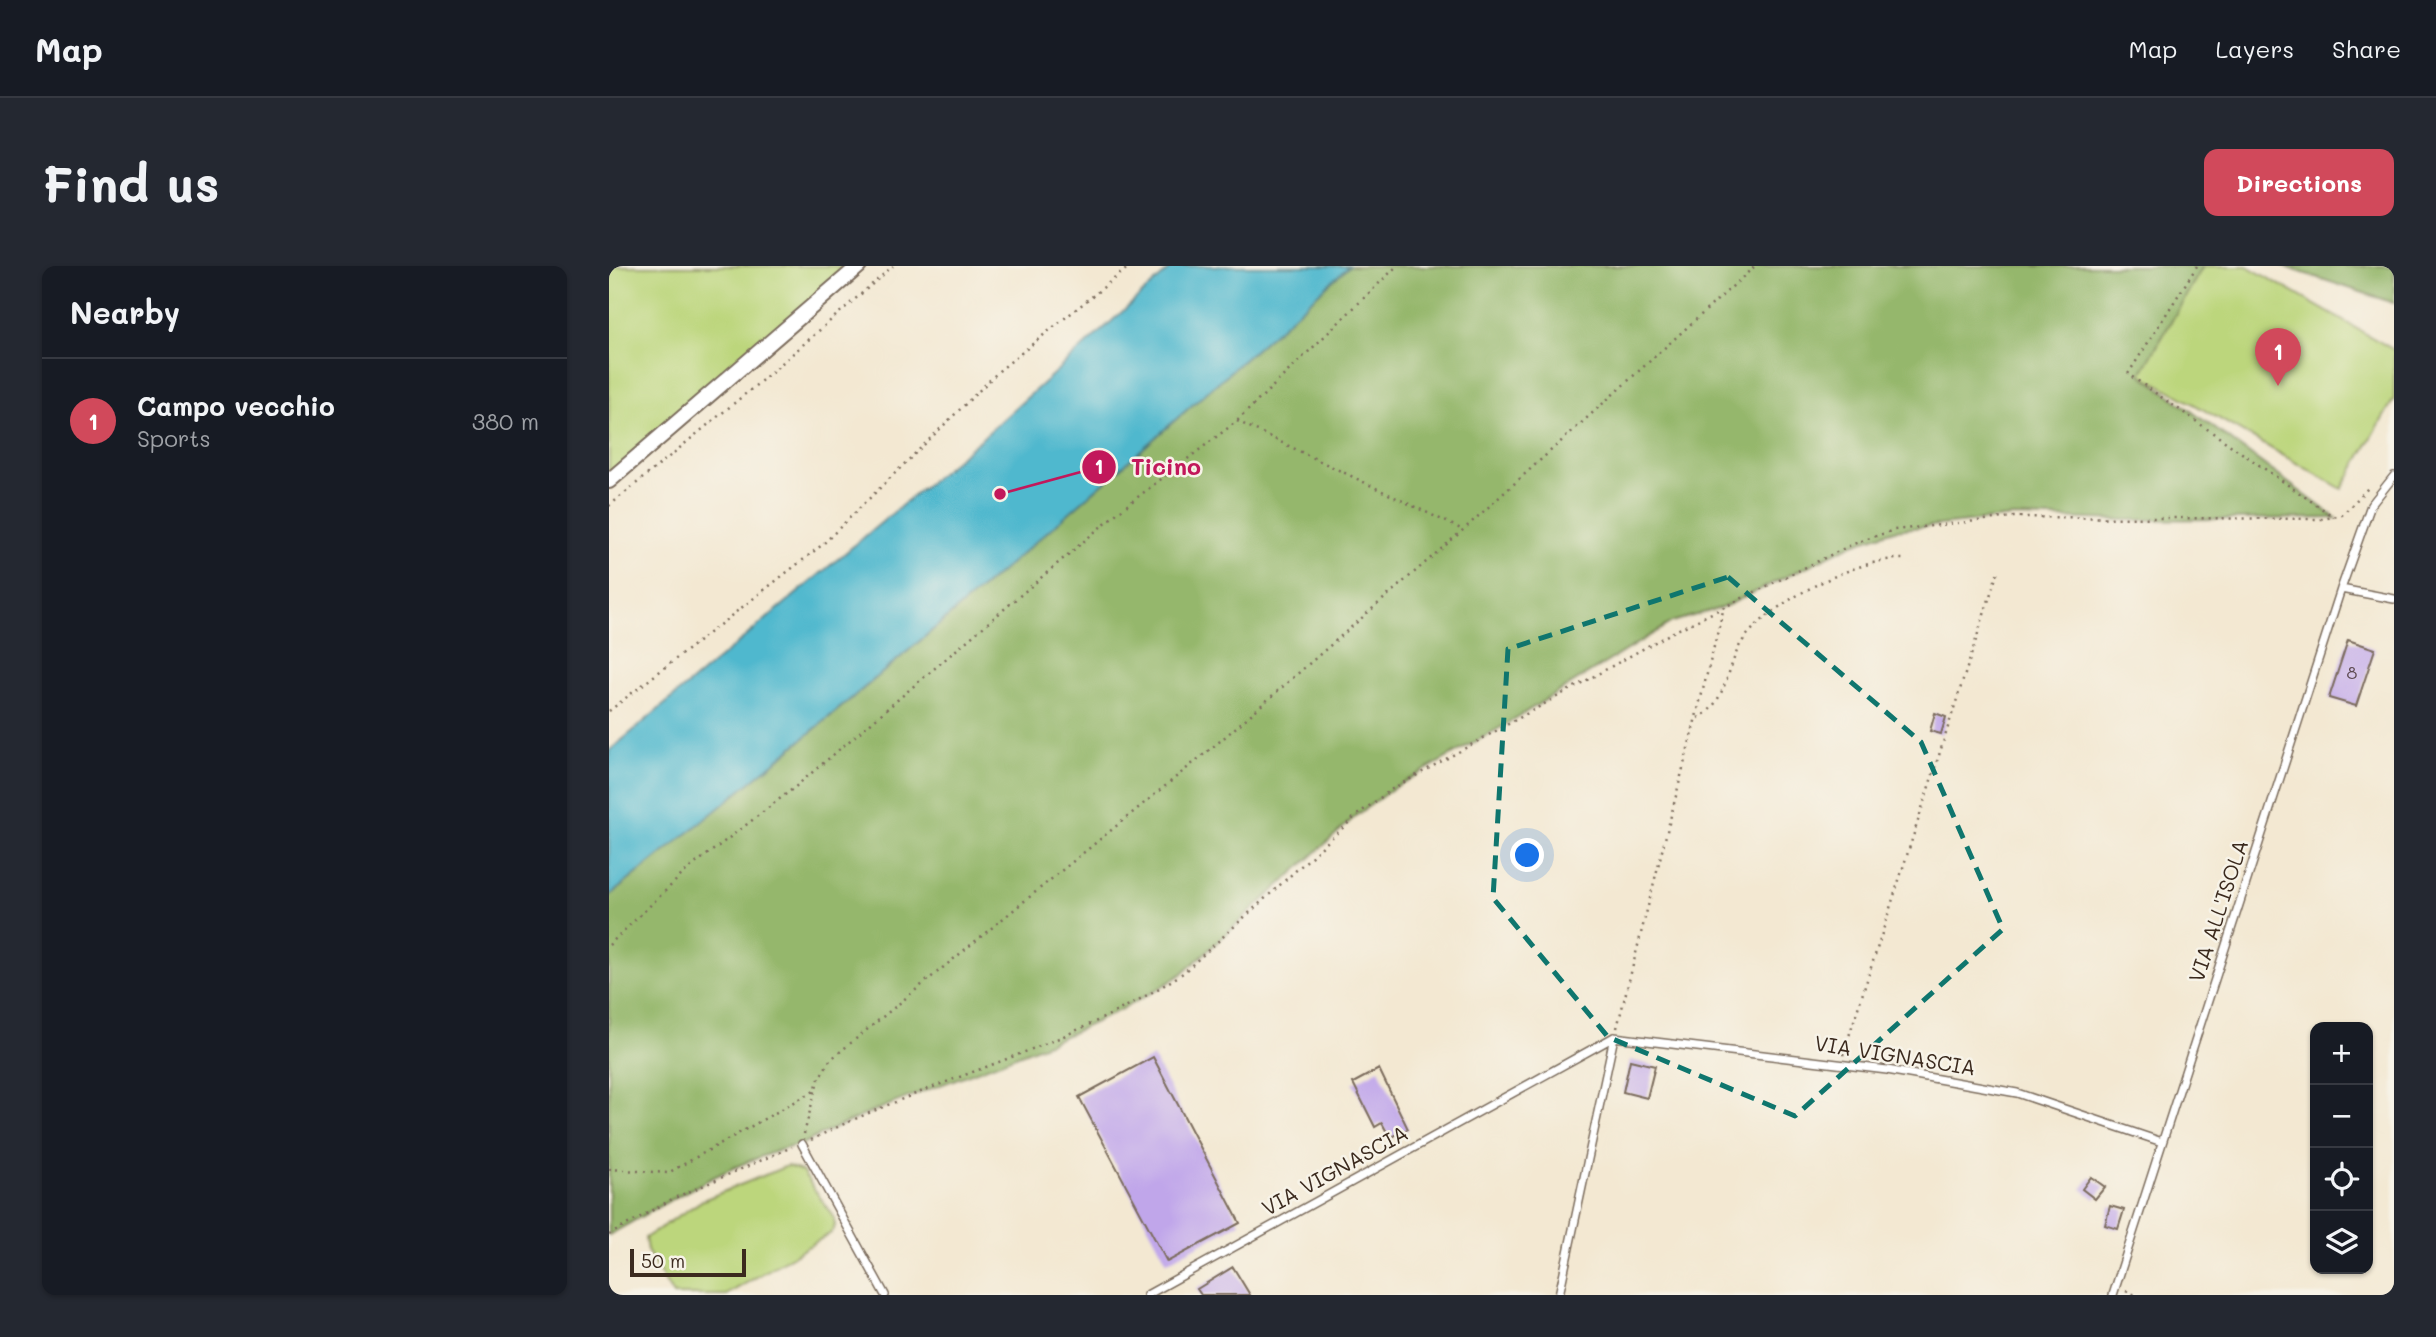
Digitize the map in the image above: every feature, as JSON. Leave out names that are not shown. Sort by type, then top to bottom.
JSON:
[{"type":"street","points":[[609,481],[859,266]]},
{"type":"lane","name":"VIA ALL'ISOLA","points":[[2113,1295],[2341,589],[2371,505],[2394,476]]},
{"type":"lane","points":[[2341,589],[2394,599]]},
{"type":"lane","points":[[1559,1295],[1614,1037]]},
{"type":"lane","name":"VIA VIGNASCIA","points":[[1147,1295],[1614,1037],[1840,1064],[2017,1093],[2162,1142]]},
{"type":"lane","points":[[802,1144],[885,1295]]},
{"type":"path","points":[[609,506],[766,377],[893,266]]},
{"type":"path","points":[[609,711],[823,545],[1000,370],[1130,266]]},
{"type":"path","points":[[609,945],[686,871],[794,788],[1117,513],[1237,421],[1397,266]]},
{"type":"path","points":[[802,1144],[814,1091],[822,1069],[830,1060],[1219,742],[1463,530],[1755,266]]},
{"type":"path","points":[[2197,266],[2128,374],[2336,518]]},
{"type":"path","points":[[1237,421],[1463,530]]},
{"type":"path","points":[[609,1235],[755,1160],[802,1144],[1084,1026],[1153,993],[1183,973],[1357,815],[1392,789],[1432,764],[1724,607],[1865,539],[1894,530],[2013,517],[2126,520],[2336,518],[2374,482]]},
{"type":"path","points":[[1697,718],[1714,705],[1740,645],[1767,614],[1820,584],[1876,562],[1903,559]]},
{"type":"path","points":[[1840,1064],[1998,571]]},
{"type":"path","points":[[1614,1037],[1724,607]]},
{"type":"path","points":[[609,1169],[668,1173],[814,1091]]},
{"type":"highlighted area","points":[[1728,577],[1921,742],[2003,929],[1795,1116],[1608,1037],[1493,898],[1508,649]]},
{"type":"green space","points":[[609,266],[854,266],[609,476]]},
{"type":"green space","points":[[1349,266],[2203,266],[2141,374],[2336,518],[2126,520],[2013,517],[1894,530],[1853,544],[1724,607],[1672,622],[1503,726],[1392,789],[1357,815],[1183,973],[1138,1000],[1044,1045],[897,1102],[802,1144],[727,1171],[609,1235],[609,896],[798,743],[983,587]]},
{"type":"green space","points":[[2203,266],[2247,266],[2394,350],[2394,399],[2342,489],[2141,374]]},
{"type":"green space","points":[[2282,266],[2394,266],[2394,303]]},
{"type":"green space","points":[[787,1166],[802,1171],[834,1218],[835,1226],[831,1233],[726,1295],[673,1295],[647,1251],[645,1238],[703,1200]]},
{"type":"water","points":[[1173,266],[1349,266],[983,587],[798,743],[609,896],[609,751],[981,439]]},
{"type":"building","points":[[2348,640],[2375,649],[2356,706],[2329,698]]},
{"type":"building","points":[[1935,713],[1946,717],[1941,734],[1930,731]]},
{"type":"building","points":[[1153,1057],[1240,1223],[1167,1262],[1079,1097]]},
{"type":"building","points":[[1630,1060],[1655,1066],[1647,1098],[1623,1092]]},
{"type":"building","points":[[1379,1069],[1408,1129],[1390,1138],[1382,1123],[1375,1127],[1353,1083]]},
{"type":"building","points":[[2091,1177],[2105,1187],[2095,1199],[2082,1189]]},
{"type":"building","points":[[2110,1206],[2124,1210],[2118,1229],[2105,1225]]},
{"type":"building","points":[[1233,1267],[1250,1295],[1201,1295],[1197,1289]]},
{"type":"place","name":"Campo vecchio","points":[[2278,386]]},
{"type":"place","name":"Ticino","points":[[1000,494]]}]
